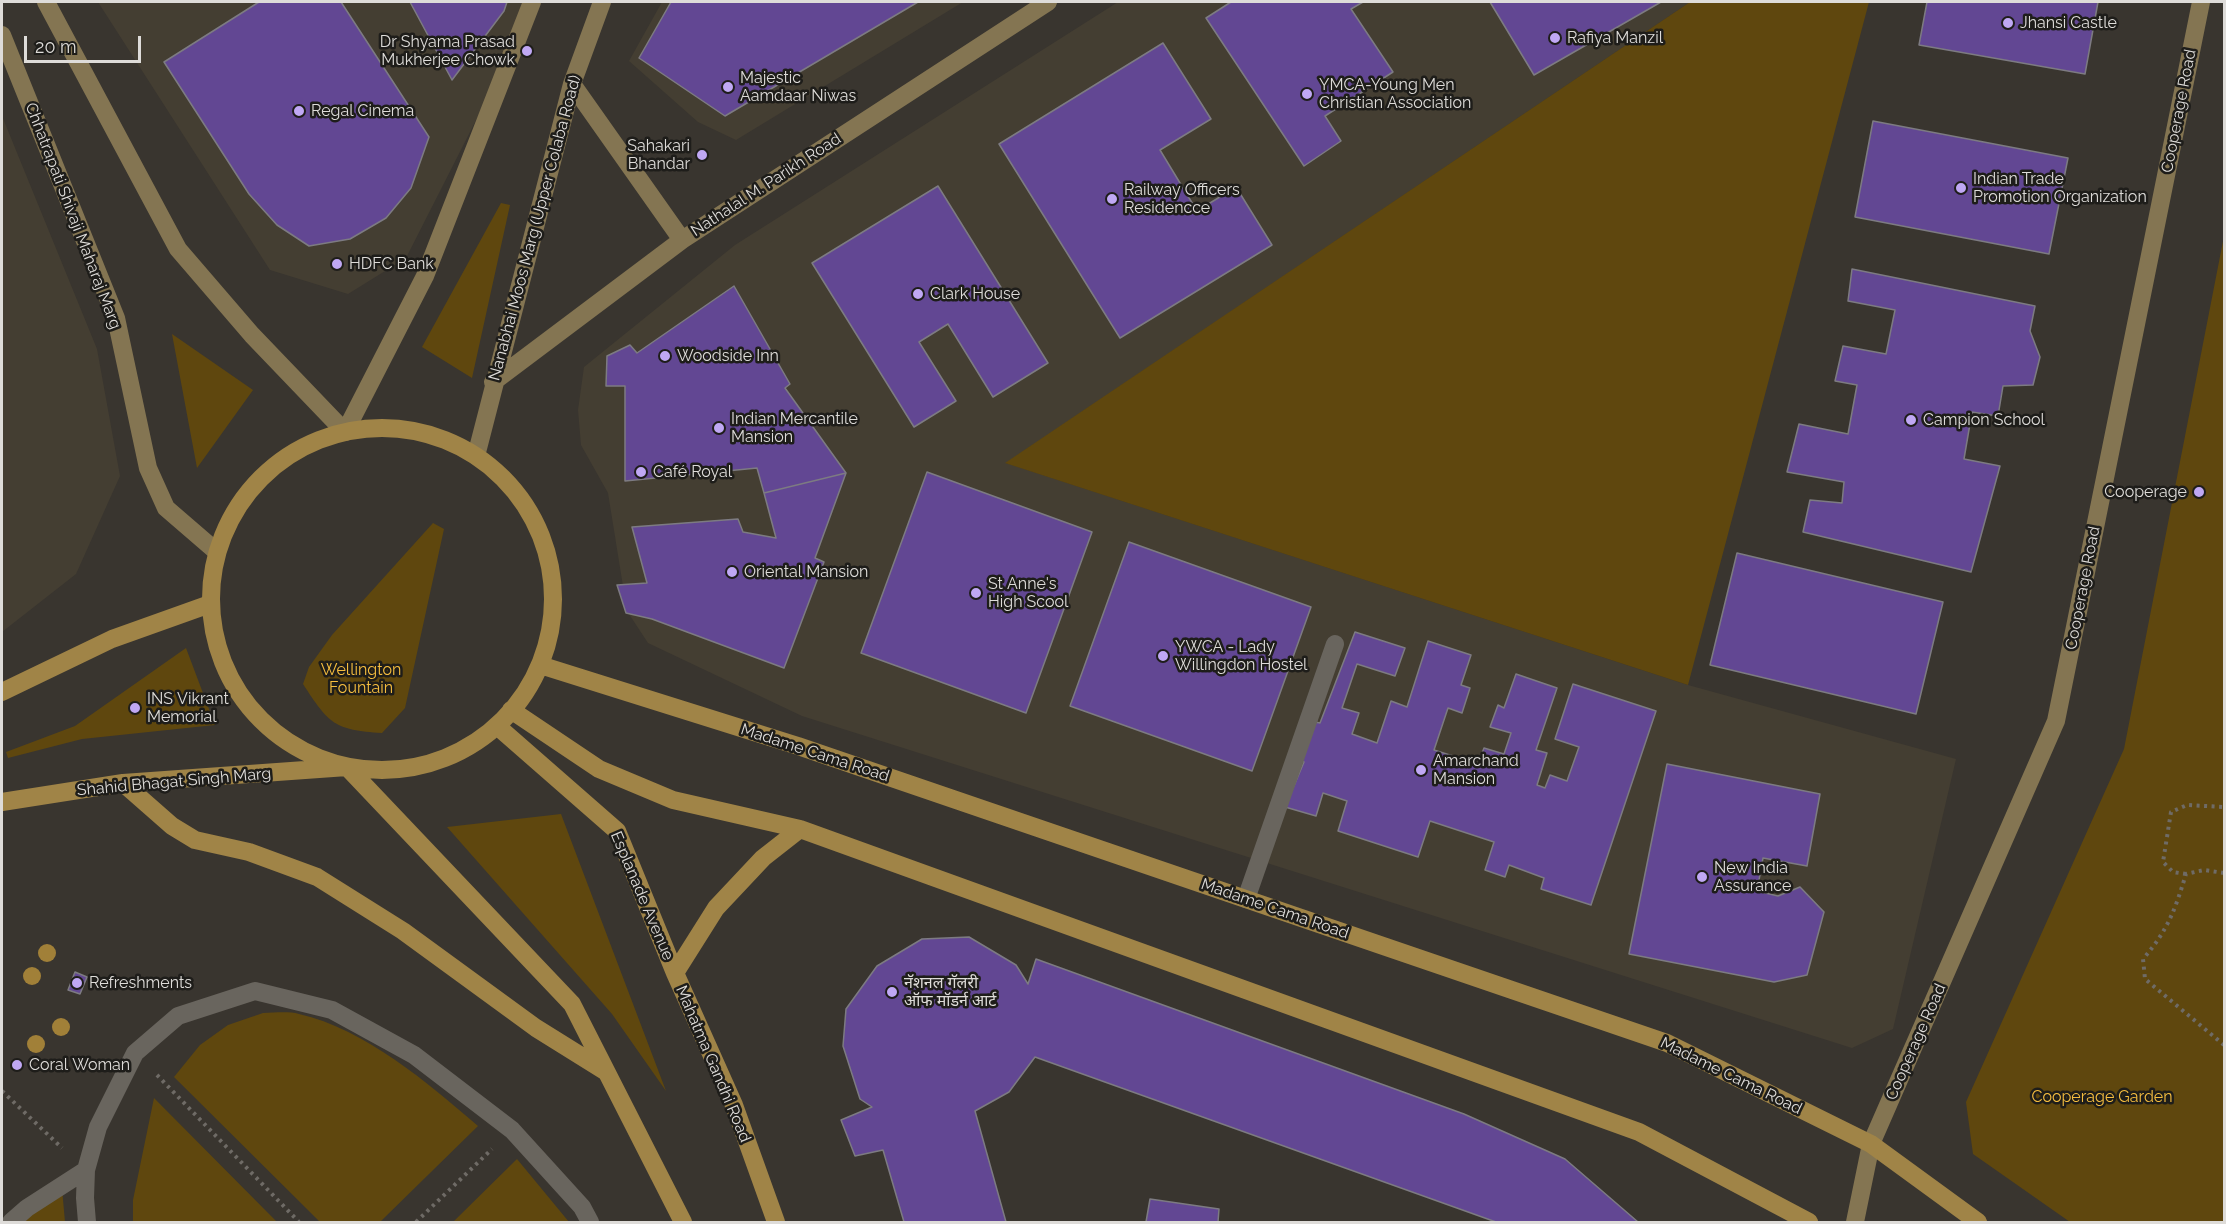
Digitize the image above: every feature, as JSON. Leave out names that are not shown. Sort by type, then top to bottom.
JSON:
[{"type":"main road","points":[[353,429],[413,430],[469,451],[511,484],[540,530],[554,581],[551,635],[532,685],[497,726],[452,756],[401,770],[347,767],[291,745],[247,706],[218,654],[209,595],[220,537],[251,486],[297,449],[345,432],[353,429]]},
{"type":"main road","points":[[2,692],[112,639],[210,604]]},
{"type":"main road","name":"Madame Cama Road","points":[[540,664],[798,746],[1668,1043],[1871,1144],[1978,1222]]},
{"type":"main road","points":[[511,710],[598,769],[673,800],[800,829],[1639,1132],[1809,1222]]},
{"type":"main road","name":"Esplanade Avenue","points":[[497,726],[617,831],[675,973]]},
{"type":"main road","points":[[347,767],[572,1004],[683,1222]]},
{"type":"main road","name":"Shahid Bhagat Singh Marg","points":[[2,802],[123,783],[347,767]]},
{"type":"main road","points":[[123,783],[172,826],[195,840],[249,852],[317,878],[403,931],[536,1029],[605,1071]]},
{"type":"main road","points":[[675,973],[716,908],[763,858],[800,829]]},
{"type":"main road","name":"Mahatma Gandhi Road","points":[[675,973],[734,1105],[776,1222]]},
{"type":"street","points":[[46,2],[178,249],[252,335],[345,432],[425,276],[532,2]]},
{"type":"street","name":"Nanabhai Moos Marg (Upper Colaba Road)","points":[[476,456],[493,381],[572,84],[602,2]]},
{"type":"street","name":"Nathalal M. Parikh Road","points":[[493,381],[682,240],[1048,2]]},
{"type":"street","name":"Cooperage Road","points":[[1855,1222],[1871,1144],[2056,721],[2201,2]]},
{"type":"street","name":"Chhatrapati Shivaji Maharaj Marg","points":[[2,35],[116,318],[148,468],[166,508],[217,552]]},
{"type":"street","points":[[572,84],[682,240]]},
{"type":"lane","points":[[1246,899],[1335,644]]},
{"type":"lane","points":[[87,1222],[86,1170],[98,1127],[135,1053],[178,1016],[255,991],[332,1010],[414,1055],[512,1130],[582,1208],[590,1222]]},
{"type":"lane","points":[[10,1222],[27,1208],[86,1170]]},
{"type":"path","points":[[2224,807],[2187,805],[2171,812],[2163,862],[2173,872],[2186,874],[2204,870],[2224,873]]},
{"type":"path","points":[[2186,874],[2176,906],[2161,938],[2143,960],[2145,979],[2224,1045]]},
{"type":"path","points":[[135,1053],[299,1222]]},
{"type":"path","points":[[2,1091],[86,1170]]},
{"type":"path","points":[[416,1222],[512,1130]]},
{"type":"shaded area","points":[[98,2],[536,2],[406,258],[348,294],[270,270]]},
{"type":"shaded area","name":"Majestic Aamdaar Niwas","points":[[662,2],[963,2],[736,140],[698,122],[629,61]]},
{"type":"shaded area","points":[[1118,2],[1690,2],[1006,463],[1688,685],[1956,759],[1893,1029],[1852,1048],[802,716],[648,643],[627,611],[608,493],[581,445],[578,410],[584,367],[735,245]]},
{"type":"shaded area","points":[[2,116],[97,349],[120,476],[76,574],[2,632]]},
{"type":"green space","points":[[1690,2],[1869,2],[1688,685],[1005,463]]},
{"type":"green space","points":[[501,203],[510,205],[472,378],[422,347]]},
{"type":"green space","name":"Cooperage Garden","points":[[2224,236],[2224,1222],[2070,1222],[1973,1154],[1966,1102],[2124,749]]},
{"type":"green space","points":[[172,334],[253,390],[197,468]]},
{"type":"green space","name":"Wellington Fountain","points":[[433,523],[444,529],[405,708],[382,733],[343,727],[327,716],[303,684],[309,667],[332,635]]},
{"type":"green space","points":[[186,648],[215,725],[82,739],[8,758],[6,752],[75,726]]},
{"type":"green space","points":[[561,814],[666,1091],[612,1014],[447,827]]},
{"type":"green space","points":[[263,1013],[299,1014],[324,1021],[348,1032],[417,1076],[478,1126],[380,1222],[320,1222],[174,1077],[200,1045],[228,1025]]},
{"type":"green space","points":[[154,1098],[277,1222],[133,1222],[133,1200]]},
{"type":"green space","points":[[517,1159],[569,1222],[453,1222]]},
{"type":"green space","points":[[61,1177],[65,1222],[13,1222]]},
{"type":"building","name":"Regal Cinema","points":[[259,2],[341,2],[429,137],[411,188],[386,218],[350,239],[309,246],[277,225],[249,194],[164,62]]},
{"type":"building","points":[[410,2],[507,2],[504,11],[452,80]]},
{"type":"building","name":"Majestic Aamdaar Niwas","points":[[671,2],[918,2],[725,116],[639,58]]},
{"type":"building","name":"YMCA-Young Men Christian Association","points":[[1231,2],[1363,2],[1351,9],[1393,72],[1325,116],[1341,141],[1304,166],[1206,18]]},
{"type":"building","name":"Rafiya Manzil","points":[[1490,2],[1661,2],[1534,75]]},
{"type":"building","name":"Jhansi Castle","points":[[1927,2],[2098,2],[2085,74],[1919,45]]},
{"type":"building","name":"Railway Officers Residencce","points":[[1163,43],[1211,119],[1160,150],[1197,211],[1236,187],[1272,245],[1120,338],[999,144]]},
{"type":"building","name":"Indian Trade Promotion Organization","points":[[1873,121],[2068,158],[2049,254],[1855,217]]},
{"type":"building","name":"Clark House","points":[[938,186],[1048,363],[993,397],[948,324],[919,342],[956,401],[914,427],[812,263]]},
{"type":"building","name":"Campion School","points":[[1852,269],[2035,306],[2030,331],[2040,357],[2033,385],[2003,386],[1998,416],[1972,412],[1964,459],[2000,466],[1971,572],[1803,532],[1810,500],[1842,503],[1844,482],[1787,472],[1799,424],[1848,434],[1857,385],[1835,381],[1843,346],[1886,354],[1895,310],[1848,301]]},
{"type":"building","name":"Indian Mercantile Mansion","points":[[734,286],[790,384],[785,388],[846,473],[764,493],[757,468],[625,481],[625,386],[606,386],[607,356],[630,345],[637,353]]},
{"type":"building","name":"St Anne's High Scool","points":[[927,472],[1092,532],[1026,713],[861,653]]},
{"type":"building","name":"Oriental Mansion","points":[[846,473],[815,558],[824,562],[784,668],[652,619],[626,613],[617,585],[647,583],[632,527],[738,519],[743,532],[776,538],[764,493]]},
{"type":"building","points":[[1129,542],[1311,607],[1252,771],[1070,706]]},
{"type":"building","points":[[1737,553],[1943,602],[1916,714],[1710,665]]},
{"type":"building","name":"Amarchand Mansion","points":[[1355,632],[1405,648],[1395,676],[1357,664],[1342,708],[1359,713],[1352,734],[1377,743],[1391,701],[1407,707],[1428,641],[1471,655],[1461,685],[1470,688],[1462,713],[1448,708],[1434,750],[1478,764],[1484,748],[1504,754],[1511,733],[1490,727],[1498,705],[1504,708],[1516,674],[1557,688],[1536,750],[1547,753],[1537,785],[1545,788],[1550,775],[1567,781],[1579,747],[1555,739],[1573,684],[1656,711],[1591,905],[1541,889],[1544,878],[1509,865],[1505,877],[1485,870],[1494,842],[1430,821],[1418,857],[1338,831],[1347,801],[1323,793],[1316,816],[1285,807],[1304,762],[1297,760],[1310,721],[1320,723]]},
{"type":"building","name":"New India Assurance","points":[[1667,764],[1820,794],[1807,866],[1763,858],[1757,891],[1778,896],[1800,887],[1824,912],[1807,975],[1774,982],[1629,954]]},
{"type":"building","points":[[969,937],[1016,965],[1028,984],[1036,959],[1464,1114],[1565,1159],[1638,1222],[1496,1222],[1035,1057],[1009,1092],[975,1111],[1006,1222],[904,1222],[883,1150],[855,1156],[841,1120],[872,1107],[860,1099],[843,1046],[846,1009],[877,966],[922,939]]},
{"type":"building","name":"Refreshments","points":[[75,972],[87,977],[80,994],[68,990]]},
{"type":"building","points":[[1150,1199],[1219,1209],[1218,1222],[1146,1222]]},
{"type":"place","name":"Jhansi Castle","points":[[2008,23]]},
{"type":"place","name":"Rafiya Manzil","points":[[1555,38]]},
{"type":"place","name":"Dr Shyama Prasad Mukherjee Chowk","points":[[527,51]]},
{"type":"place","name":"Majestic Aamdaar Niwas","points":[[728,87]]},
{"type":"place","name":"YMCA-Young Men Christian Association","points":[[1307,94]]},
{"type":"place","name":"Regal Cinema","points":[[299,111]]},
{"type":"place","name":"Sahakari Bhandar","points":[[702,155]]},
{"type":"place","name":"Indian Trade Promotion Organization","points":[[1961,188]]},
{"type":"place","name":"Railway Officers Residencce","points":[[1112,199]]},
{"type":"place","name":"HDFC Bank","points":[[337,264]]},
{"type":"place","name":"Clark House","points":[[918,294]]},
{"type":"place","name":"Woodside Inn","points":[[665,356]]},
{"type":"place","name":"Campion School","points":[[1911,420]]},
{"type":"place","name":"Indian Mercantile Mansion","points":[[719,428]]},
{"type":"place","name":"Café Royal","points":[[641,472]]},
{"type":"place","name":"Cooperage","points":[[2199,492]]},
{"type":"place","name":"Oriental Mansion","points":[[732,572]]},
{"type":"place","name":"St Anne's High Scool","points":[[976,593]]},
{"type":"place","name":"YWCA - Lady Willingdon Hostel","points":[[1163,656]]},
{"type":"place","name":"INS Vikrant Memorial","points":[[135,708]]},
{"type":"place","name":"Amarchand Mansion","points":[[1421,770]]},
{"type":"place","name":"New India Assurance","points":[[1702,877]]},
{"type":"place","name":"Refreshments","points":[[77,983]]},
{"type":"place","name":"नॅशनल गॅलरी ऑफ मॉडर्न आर्ट","points":[[892,992]]},
{"type":"place","name":"Coral Woman","points":[[17,1065]]}]
